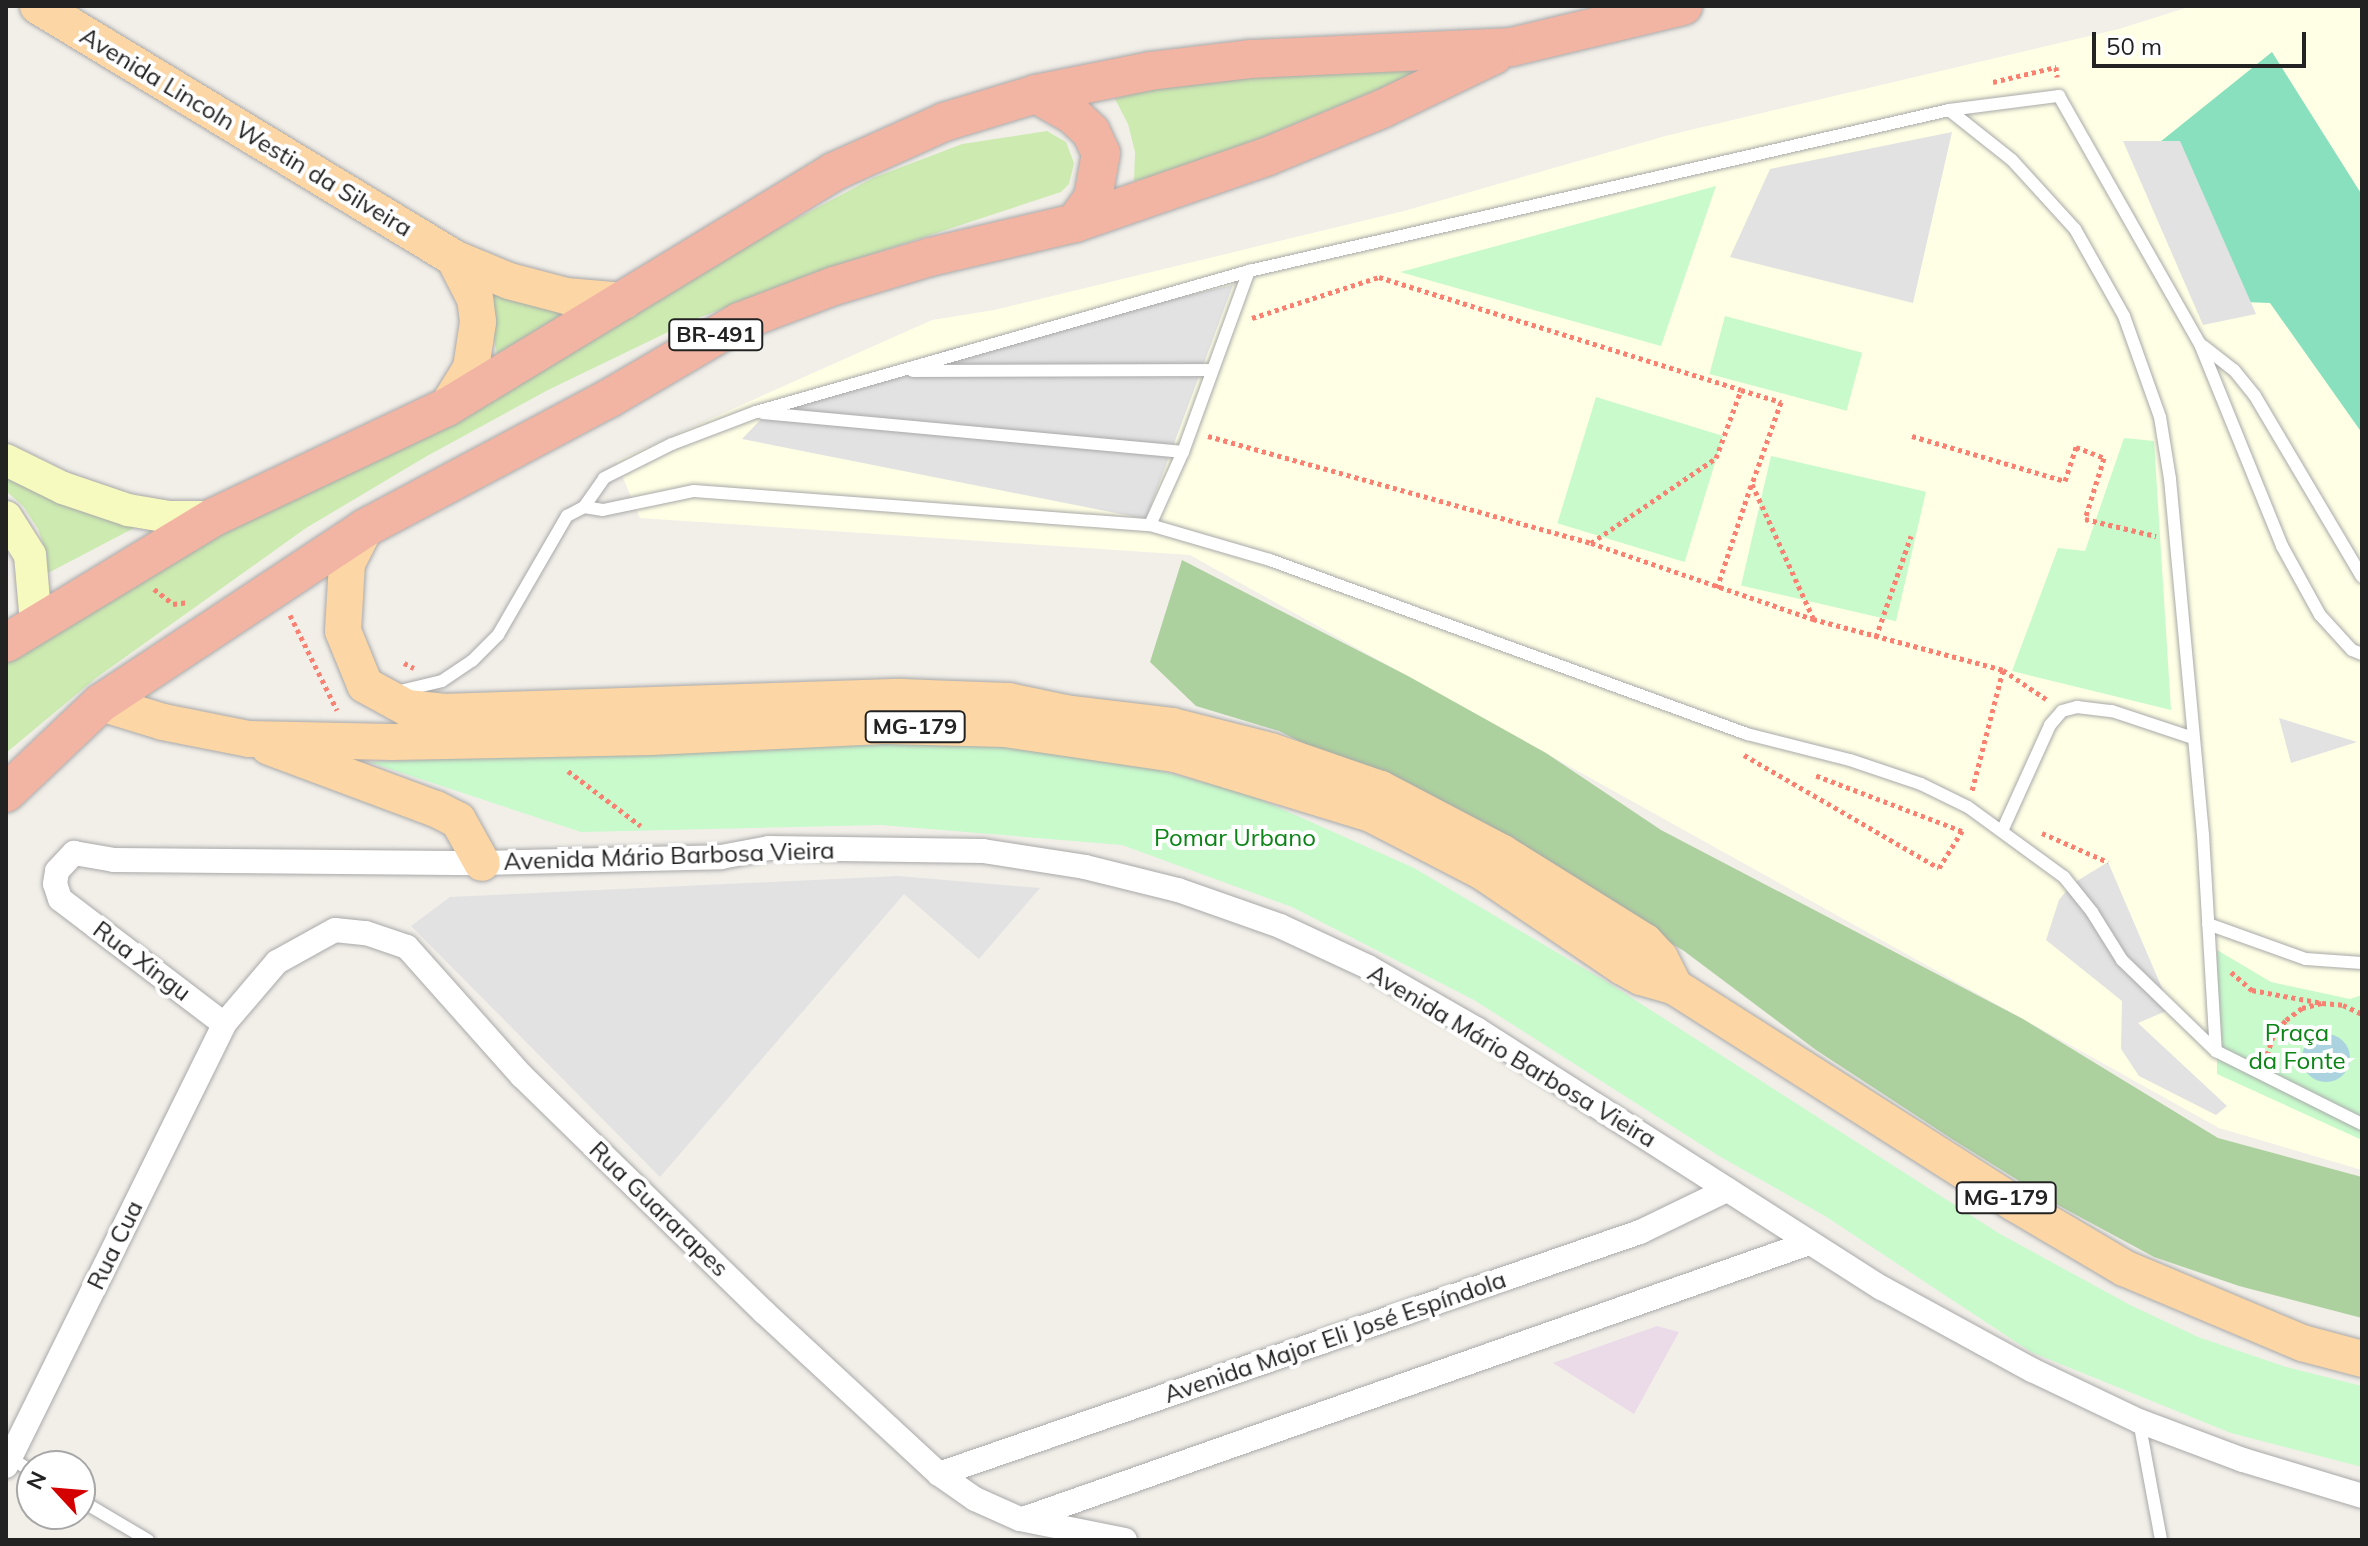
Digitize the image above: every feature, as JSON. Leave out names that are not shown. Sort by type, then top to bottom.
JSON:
[{"type":"highway","name":"BR-491","points":[[21,633],[214,517],[447,407],[833,172],[944,122],[1036,94],[1150,71],[1251,59],[1511,47],[1683,6]]},
{"type":"highway","name":"BR-491","points":[[6,793],[101,703],[365,528],[608,399],[739,322],[834,286],[930,257],[1075,223],[1266,157],[1382,109],[1511,47]]},
{"type":"highway","points":[[1036,94],[1073,115],[1091,132],[1101,153],[1093,198],[1075,223]]},
{"type":"main road","name":"Avenida Lincoln Westin da Silveira","points":[[38,6],[454,258],[509,281],[566,296],[624,301]]},
{"type":"main road","points":[[447,407],[471,368],[478,322],[471,288],[454,258]]},
{"type":"main road","points":[[6,460],[63,488],[128,510],[169,517],[214,517]]},
{"type":"main road","points":[[6,517],[30,555],[21,633]]},
{"type":"main road","points":[[365,528],[347,563],[343,631],[365,685],[381,696]]},
{"type":"main road","name":"MG-179","points":[[381,696],[407,708],[443,712],[901,697],[994,700],[1172,726],[1271,751],[1381,789],[1501,852],[1645,942],[1660,958],[1675,987]]},
{"type":"main road","name":"MG-179","points":[[101,703],[163,722],[249,739],[393,742],[622,738],[888,726],[1005,729],[1175,754],[1371,814],[1483,872],[1623,967],[1641,977],[1675,987],[2014,1203],[2124,1268],[2302,1343],[2362,1359]]},
{"type":"main road","points":[[249,739],[458,820],[482,863]]},
{"type":"street","name":"Avenida Mário Barbosa Vieira","points":[[60,899],[55,884],[57,871],[74,853],[114,860],[482,863],[721,857],[769,848],[983,851],[1085,867],[1178,890],[1280,926],[1368,967],[1478,1030],[1809,1243],[2032,1370],[2139,1421],[2243,1460],[2362,1496]]},
{"type":"street","name":"Rua Xingu","points":[[60,899],[224,1024]]},
{"type":"street","name":"Rua Guararapes","points":[[224,1024],[277,962],[335,930],[366,933],[407,947],[522,1076],[764,1312],[939,1474],[975,1499],[1020,1519],[1125,1540]]},
{"type":"street","name":"Rua Cua","points":[[8,1462],[224,1024]]},
{"type":"street","name":"Avenida Major Eli José Espíndola","points":[[939,1474],[1640,1232],[1727,1190]]},
{"type":"street","points":[[1020,1519],[1809,1243]]},
{"type":"lane","points":[[381,696],[442,681],[472,661],[498,635],[567,516],[584,507],[604,478],[672,444],[756,412],[1249,271],[1949,110],[2059,96],[2200,344],[2282,546],[2320,615],[2352,650],[2362,654]]},
{"type":"lane","points":[[1949,110],[2012,160],[2075,229],[2124,316],[2160,417],[2176,541],[2216,1051]]},
{"type":"lane","points":[[1150,525],[1183,452],[1249,271]]},
{"type":"lane","points":[[2200,344],[2234,370],[2255,396],[2362,577]]},
{"type":"lane","points":[[897,371],[1211,370]]},
{"type":"lane","points":[[756,412],[1183,452]]},
{"type":"lane","points":[[584,507],[603,510],[694,491],[1150,525],[1270,560],[1747,734],[1850,760],[1921,784],[1968,807],[2064,877],[2092,912],[2122,960],[2216,1051],[2362,1124]]},
{"type":"lane","points":[[2002,831],[2050,725],[2062,711],[2077,707],[2112,711],[2193,738]]},
{"type":"lane","points":[[2208,924],[2306,959],[2362,963]]},
{"type":"lane","points":[[2139,1421],[2161,1540]]},
{"type":"lane","points":[[96,1509],[148,1540]]},
{"type":"path","points":[[1246,333],[1252,318],[1379,277],[1781,402],[1717,588]]},
{"type":"path","points":[[1591,543],[1716,458],[1741,390]]},
{"type":"path","points":[[1211,420],[1205,435],[1591,543],[1813,619],[2003,670],[2062,711]]},
{"type":"path","points":[[1912,436],[2065,481],[2076,447],[2104,458],[2085,519],[2176,541]]},
{"type":"path","points":[[1752,484],[1813,619]]},
{"type":"path","points":[[1876,637],[1911,536]]},
{"type":"path","points":[[144,579],[173,604],[186,604],[197,597]]},
{"type":"path","points":[[286,609],[337,710],[348,714]]},
{"type":"path","points":[[1968,807],[2003,670]]},
{"type":"path","points":[[558,764],[641,826]]},
{"type":"path","points":[[2008,819],[2108,862]]},
{"type":"path","points":[[2223,980],[2222,965],[2252,990],[2343,1005],[2362,1013]]},
{"type":"path","points":[[2268,1076],[2267,1056],[2273,1036],[2286,1020],[2302,1008],[2322,1003]]},
{"type":"shaded area","points":[[2192,6],[2362,6],[2362,1170],[2219,1128],[1190,555],[640,518],[616,461],[932,320],[994,310],[1404,211],[1669,135],[2119,29]]},
{"type":"shaded area","points":[[1952,132],[1913,303],[1730,257],[1770,169]]},
{"type":"shaded area","points":[[2123,141],[2180,141],[2256,314],[2203,325]]},
{"type":"shaded area","points":[[1233,285],[1146,519],[742,439],[767,413],[897,371],[945,350]]},
{"type":"shaded area","points":[[2279,718],[2357,742],[2291,763]]},
{"type":"shaded area","points":[[2108,862],[2171,1009],[2138,1023],[2227,1106],[2216,1115],[2139,1076],[2121,1049],[2122,1001],[2046,940],[2059,900],[2072,884]]},
{"type":"shaded area","points":[[898,876],[1040,888],[979,959],[904,894],[660,1177],[411,926],[450,897]]},
{"type":"shaded area","points":[[1657,1326],[1679,1332],[1634,1414],[1553,1363]]},
{"type":"green space","points":[[2272,52],[2362,195],[2362,433],[2270,303],[2243,302],[2160,142]]},
{"type":"green space","points":[[1435,66],[1181,171],[1134,181],[1135,152],[1128,124],[1115,99],[1166,83]]},
{"type":"green space","points":[[1047,131],[1066,142],[1074,163],[1069,184],[1061,192],[836,266],[693,320],[548,390],[427,456],[306,528],[96,678],[6,753],[6,655],[125,575],[873,178],[962,144]]},
{"type":"green space","points":[[1716,186],[1661,346],[1400,272],[1423,266]]},
{"type":"green space","points":[[483,287],[567,312],[497,354]]},
{"type":"green space","points":[[1725,316],[1862,353],[1847,411],[1709,374]]},
{"type":"green space","points":[[1596,397],[1723,436],[1685,562],[1557,523]]},
{"type":"green space","points":[[2124,438],[2154,441],[2171,710],[2012,671],[2058,548],[2085,551]]},
{"type":"green space","points":[[1771,456],[1926,492],[1896,621],[1741,586]]},
{"type":"green space","points":[[6,469],[101,518],[136,527],[48,573],[47,555],[38,529],[23,506],[6,491]]},
{"type":"green space","points":[[1182,560],[1408,676],[1546,753],[1661,830],[2023,1019],[2218,1138],[2362,1177],[2362,1318],[2239,1286],[2154,1257],[2056,1204],[1952,1139],[1816,1050],[1684,951],[1506,844],[1279,731],[1196,706],[1150,662]]},
{"type":"green space","name":"Pomar Urbano","points":[[883,743],[1032,747],[1112,758],[1248,794],[1414,868],[1607,982],[2000,1234],[2130,1305],[2198,1337],[2286,1367],[2362,1386],[2362,1467],[2231,1433],[2031,1352],[1825,1216],[1719,1156],[1474,1000],[1292,907],[1122,845],[881,825],[581,832],[369,762]]},
{"type":"green space","name":"Praça da Fonte","points":[[2217,950],[2271,982],[2350,999],[2362,995],[2362,1140],[2217,1074]]},
{"type":"water","points":[[2326,1034],[2343,1041],[2350,1058],[2343,1075],[2326,1082],[2309,1075],[2302,1058],[2309,1041]]}]
